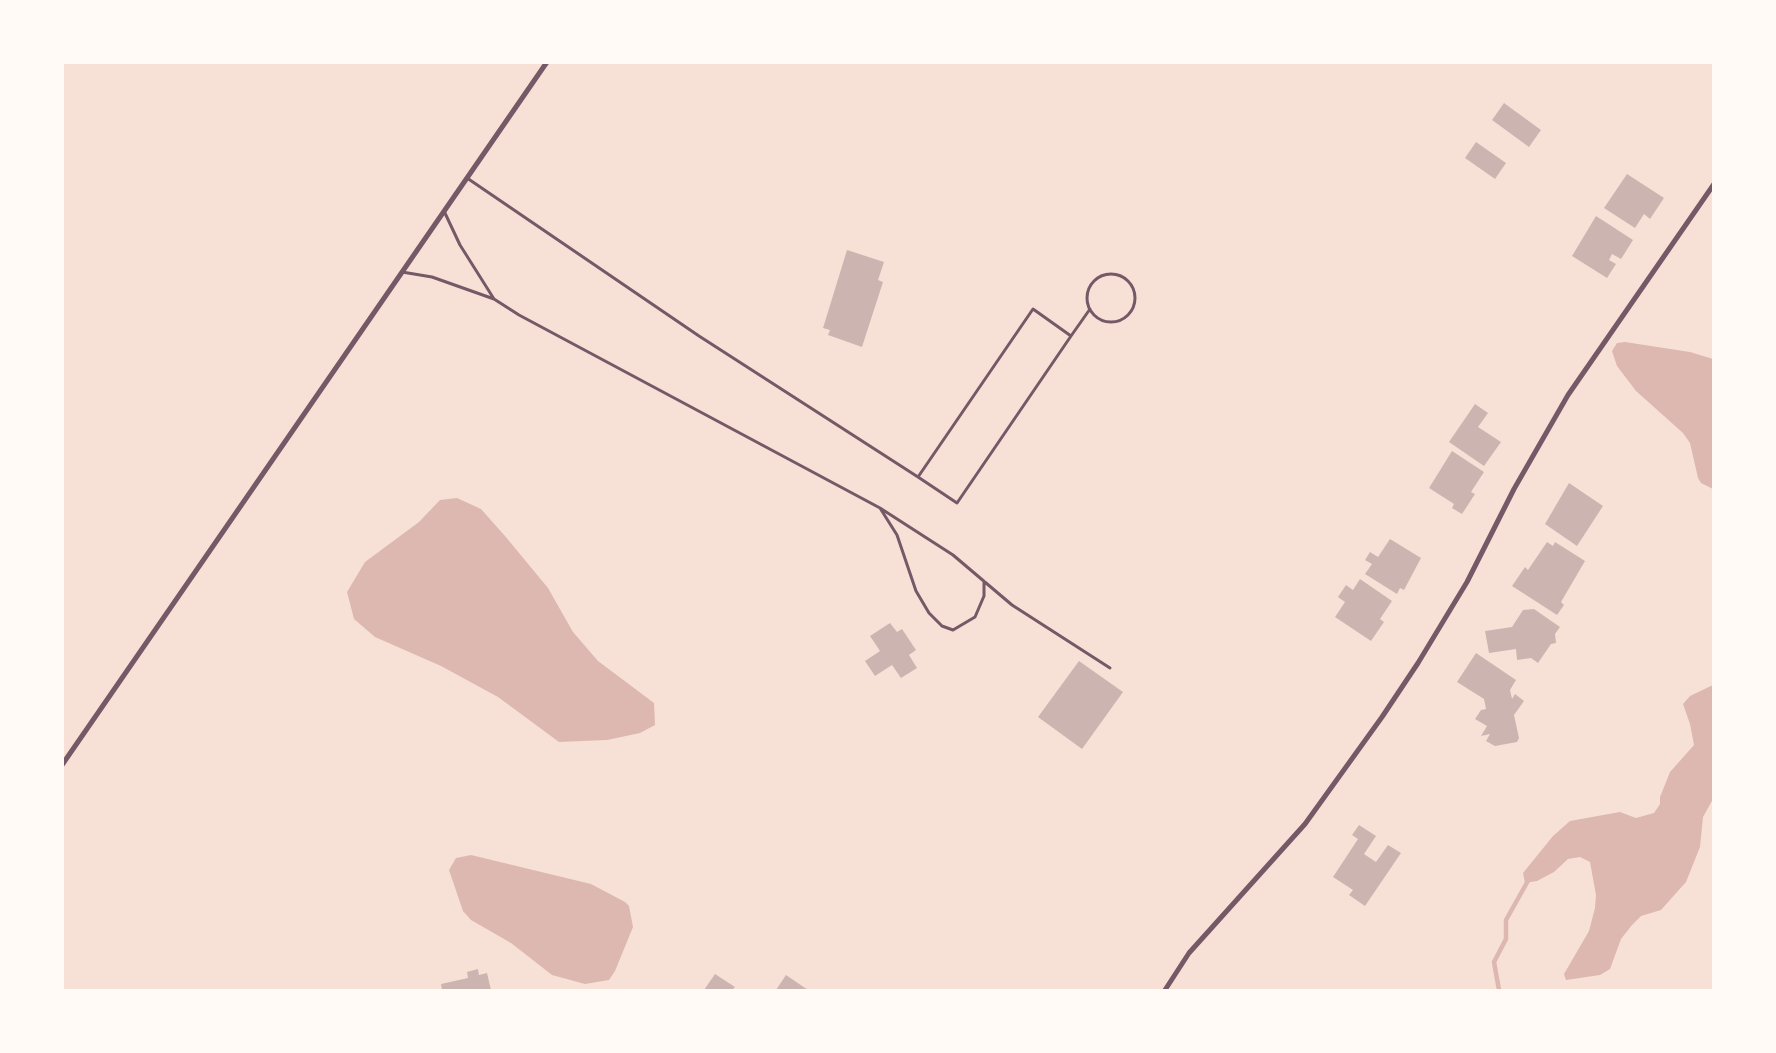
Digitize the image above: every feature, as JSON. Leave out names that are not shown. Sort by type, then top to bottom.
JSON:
[{"type":"street","points":[[62,765],[547,62]]},
{"type":"street","points":[[1166,990],[1189,953],[1304,824],[1382,717],[1468,582],[1514,489],[1568,395],[1714,184]]},
{"type":"lane","points":[[466,178],[699,336],[957,503],[1090,309],[1087,294],[1090,287],[1101,276],[1116,274],[1124,278],[1133,290],[1134,305],[1124,317],[1117,321],[1102,320],[1090,309]]},
{"type":"lane","points":[[444,210],[460,245],[494,299]]},
{"type":"lane","points":[[402,272],[432,277],[494,299],[519,315],[880,508],[953,555],[1012,605],[1110,668]]},
{"type":"lane","points":[[918,477],[1033,309],[1071,336]]},
{"type":"lane","points":[[880,508],[897,535],[916,592],[929,613],[942,626],[953,630],[975,617],[984,596],[984,581]]},
{"type":"shaded area","points":[[1625,342],[1690,352],[1713,359],[1713,489],[1701,483],[1698,478],[1690,443],[1683,433],[1636,391],[1617,366],[1612,351],[1617,343]]},
{"type":"shaded area","points":[[457,498],[481,509],[505,536],[548,588],[573,632],[598,661],[654,703],[655,725],[640,733],[607,740],[559,742],[498,697],[441,666],[375,637],[354,619],[347,592],[365,562],[419,522],[440,500]]},
{"type":"shaded area","points":[[1713,685],[1713,799],[1703,817],[1700,847],[1686,882],[1661,910],[1641,916],[1632,925],[1621,939],[1610,969],[1600,975],[1566,980],[1564,974],[1589,931],[1595,908],[1596,895],[1590,862],[1580,857],[1568,859],[1554,872],[1537,881],[1525,883],[1523,873],[1553,836],[1570,821],[1620,812],[1636,818],[1654,813],[1660,804],[1660,797],[1670,772],[1694,745],[1690,724],[1683,704],[1690,696]]},
{"type":"shaded area","points":[[471,855],[591,884],[625,902],[629,906],[633,927],[615,971],[609,980],[585,984],[552,975],[511,943],[471,920],[463,911],[449,870],[456,858]]},
{"type":"building","points":[[1504,103],[1541,130],[1529,147],[1492,120]]},
{"type":"building","points":[[1476,142],[1506,163],[1495,179],[1465,158]]},
{"type":"building","points":[[1627,174],[1664,198],[1650,219],[1644,214],[1635,228],[1604,208]]},
{"type":"building","points":[[1596,216],[1633,240],[1621,259],[1612,254],[1609,260],[1616,264],[1607,278],[1572,256]]},
{"type":"building","points":[[847,250],[884,262],[878,280],[883,282],[862,347],[828,335],[830,330],[823,328]]},
{"type":"building","points":[[1475,404],[1488,413],[1478,427],[1501,442],[1484,466],[1449,442]]},
{"type":"building","points":[[1452,451],[1484,472],[1471,492],[1475,494],[1462,514],[1452,508],[1454,504],[1429,488]]},
{"type":"building","points":[[1569,483],[1603,506],[1577,546],[1545,524]]},
{"type":"building","points":[[1390,539],[1421,558],[1404,590],[1400,588],[1397,594],[1365,574],[1372,564],[1365,560],[1370,552],[1378,557]]},
{"type":"building","points":[[1547,542],[1553,546],[1555,542],[1585,561],[1561,602],[1564,605],[1557,615],[1512,586],[1525,567],[1528,570]]},
{"type":"building","points":[[1360,579],[1392,601],[1380,619],[1384,622],[1371,641],[1335,617],[1345,602],[1338,597],[1346,585],[1353,590]]},
{"type":"building","points":[[1534,609],[1560,627],[1555,634],[1556,643],[1551,644],[1538,663],[1531,658],[1517,660],[1516,649],[1489,653],[1485,631],[1512,627],[1523,610]]},
{"type":"building","points":[[890,623],[897,632],[902,629],[916,650],[909,655],[917,668],[901,678],[892,665],[875,676],[865,661],[880,651],[870,636]]},
{"type":"building","points":[[1476,653],[1516,680],[1510,690],[1512,699],[1515,694],[1524,701],[1514,715],[1519,738],[1517,742],[1495,746],[1486,741],[1490,734],[1481,736],[1487,726],[1475,719],[1481,710],[1486,709],[1484,699],[1457,682]]},
{"type":"building","points":[[1079,661],[1123,692],[1082,749],[1038,717]]},
{"type":"building","points":[[1359,825],[1376,836],[1364,854],[1376,862],[1388,845],[1401,853],[1365,906],[1349,895],[1353,890],[1333,877],[1358,839],[1352,835]]},
{"type":"building","points":[[478,969],[479,975],[487,973],[491,990],[442,990],[441,984],[468,978],[467,972]]},
{"type":"building","points":[[715,974],[735,987],[732,990],[704,990]]},
{"type":"building","points":[[786,975],[808,990],[776,990]]},
{"type":"waterway","points":[[1499,990],[1494,962],[1506,939],[1506,920],[1529,879]]}]
